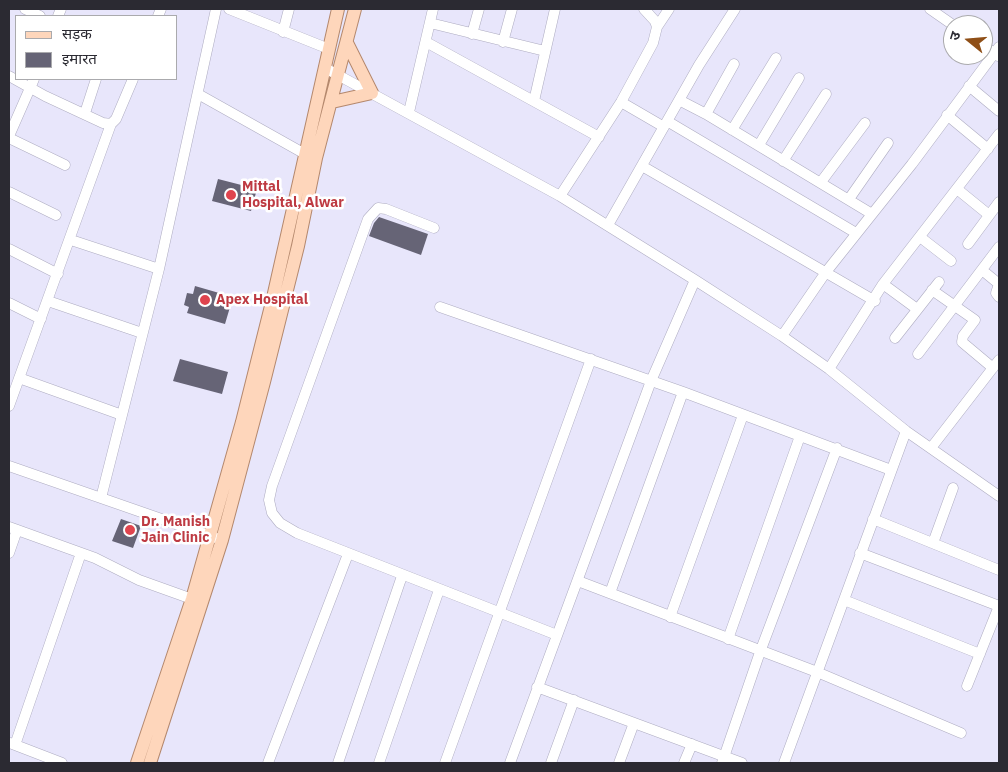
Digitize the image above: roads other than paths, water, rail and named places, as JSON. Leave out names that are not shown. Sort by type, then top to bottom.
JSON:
[{"type":"main road","points":[[150,763],[192,598],[257,365],[338,9]]},
{"type":"main road","points":[[137,763],[162,711],[222,540],[266,374],[298,246],[316,158],[355,9]]},
{"type":"main road","points":[[332,102],[372,93],[347,43]]},
{"type":"street","points":[[25,9],[38,15]]},
{"type":"street","points":[[101,498],[159,269],[216,9]]},
{"type":"street","points":[[229,9],[329,50]]},
{"type":"street","points":[[283,32],[289,9]]},
{"type":"street","points":[[409,112],[433,9]]},
{"type":"street","points":[[472,34],[479,9]]},
{"type":"street","points":[[503,42],[512,9]]},
{"type":"street","points":[[534,101],[555,9]]},
{"type":"street","points":[[644,9],[655,21],[657,27]]},
{"type":"street","points":[[560,196],[621,102],[653,43],[657,27],[669,9]]},
{"type":"street","points":[[608,225],[679,100],[735,9]]},
{"type":"street","points":[[930,9],[943,18]]},
{"type":"street","points":[[430,23],[545,51]]},
{"type":"street","points":[[426,42],[600,137]]},
{"type":"street","points":[[782,336],[826,272],[912,164],[969,86],[998,52]]},
{"type":"street","points":[[732,130],[776,58]]},
{"type":"street","points":[[706,114],[734,64]]},
{"type":"street","points":[[325,68],[409,112],[560,196],[695,280],[829,369],[906,431],[999,496]]},
{"type":"street","points":[[759,145],[799,78]]},
{"type":"street","points":[[85,114],[96,80]]},
{"type":"street","points":[[10,400],[112,124],[116,119],[133,80]]},
{"type":"street","points":[[65,165],[9,137],[32,84],[103,123],[112,124]]},
{"type":"street","points":[[969,86],[999,111]]},
{"type":"street","points":[[198,94],[305,154]]},
{"type":"street","points":[[783,161],[826,94]]},
{"type":"street","points":[[679,100],[759,145],[872,214]]},
{"type":"street","points":[[621,102],[666,124],[856,233]]},
{"type":"street","points":[[947,115],[988,149]]},
{"type":"street","points":[[821,182],[865,123]]},
{"type":"street","points":[[829,369],[875,301],[884,284],[999,134]]},
{"type":"street","points":[[849,199],[888,143]]},
{"type":"street","points":[[642,166],[875,301]]},
{"type":"street","points":[[957,189],[990,215]]},
{"type":"street","points":[[9,192],[56,215]]},
{"type":"street","points":[[968,244],[999,202]]},
{"type":"street","points":[[434,228],[386,209],[378,208],[368,219],[272,486],[269,500],[272,513],[280,523],[348,554],[557,636]]},
{"type":"street","points":[[920,237],[951,261]]},
{"type":"street","points":[[70,240],[159,269]]},
{"type":"street","points":[[9,249],[58,274]]},
{"type":"street","points":[[918,354],[998,252]]},
{"type":"street","points":[[982,270],[999,284],[996,293],[999,297]]},
{"type":"street","points":[[510,763],[651,380],[695,280]]},
{"type":"street","points":[[884,284],[917,309]]},
{"type":"street","points":[[895,338],[936,286],[956,306],[976,320],[963,336],[962,342],[996,364],[931,448]]},
{"type":"street","points":[[48,301],[142,334]]},
{"type":"street","points":[[9,303],[41,319]]},
{"type":"street","points":[[440,307],[651,380],[837,448],[891,470]]},
{"type":"street","points":[[445,763],[591,359]]},
{"type":"street","points":[[19,378],[122,415]]},
{"type":"street","points":[[610,592],[683,392]]},
{"type":"street","points":[[670,617],[743,415]]},
{"type":"street","points":[[784,763],[872,519],[906,431]]},
{"type":"street","points":[[728,639],[800,436]]},
{"type":"street","points":[[723,760],[760,652],[837,448]]},
{"type":"street","points":[[9,466],[222,540]]},
{"type":"street","points":[[933,543],[953,488]]},
{"type":"street","points":[[872,519],[999,570]]},
{"type":"street","points":[[9,553],[13,528],[81,553],[139,580],[192,598]]},
{"type":"street","points":[[62,763],[12,744],[81,553]]},
{"type":"street","points":[[860,553],[999,606],[967,686]]},
{"type":"street","points":[[270,763],[348,554]]},
{"type":"street","points":[[338,763],[402,576]]},
{"type":"street","points":[[578,580],[760,652],[817,672],[961,734]]},
{"type":"street","points":[[379,763],[439,590]]},
{"type":"street","points":[[844,600],[980,654]]},
{"type":"street","points":[[537,687],[692,744],[723,760],[742,763]]},
{"type":"street","points":[[551,763],[574,700]]},
{"type":"street","points":[[619,763],[634,723]]},
{"type":"street","points":[[684,763],[692,744]]},
{"type":"place","name":"Mittal Hospital, Alwar","points":[[231,195]]},
{"type":"place","name":"Apex Hospital","points":[[205,300]]},
{"type":"place","name":"Dr. Manish Jain Clinic","points":[[130,530]]}]
